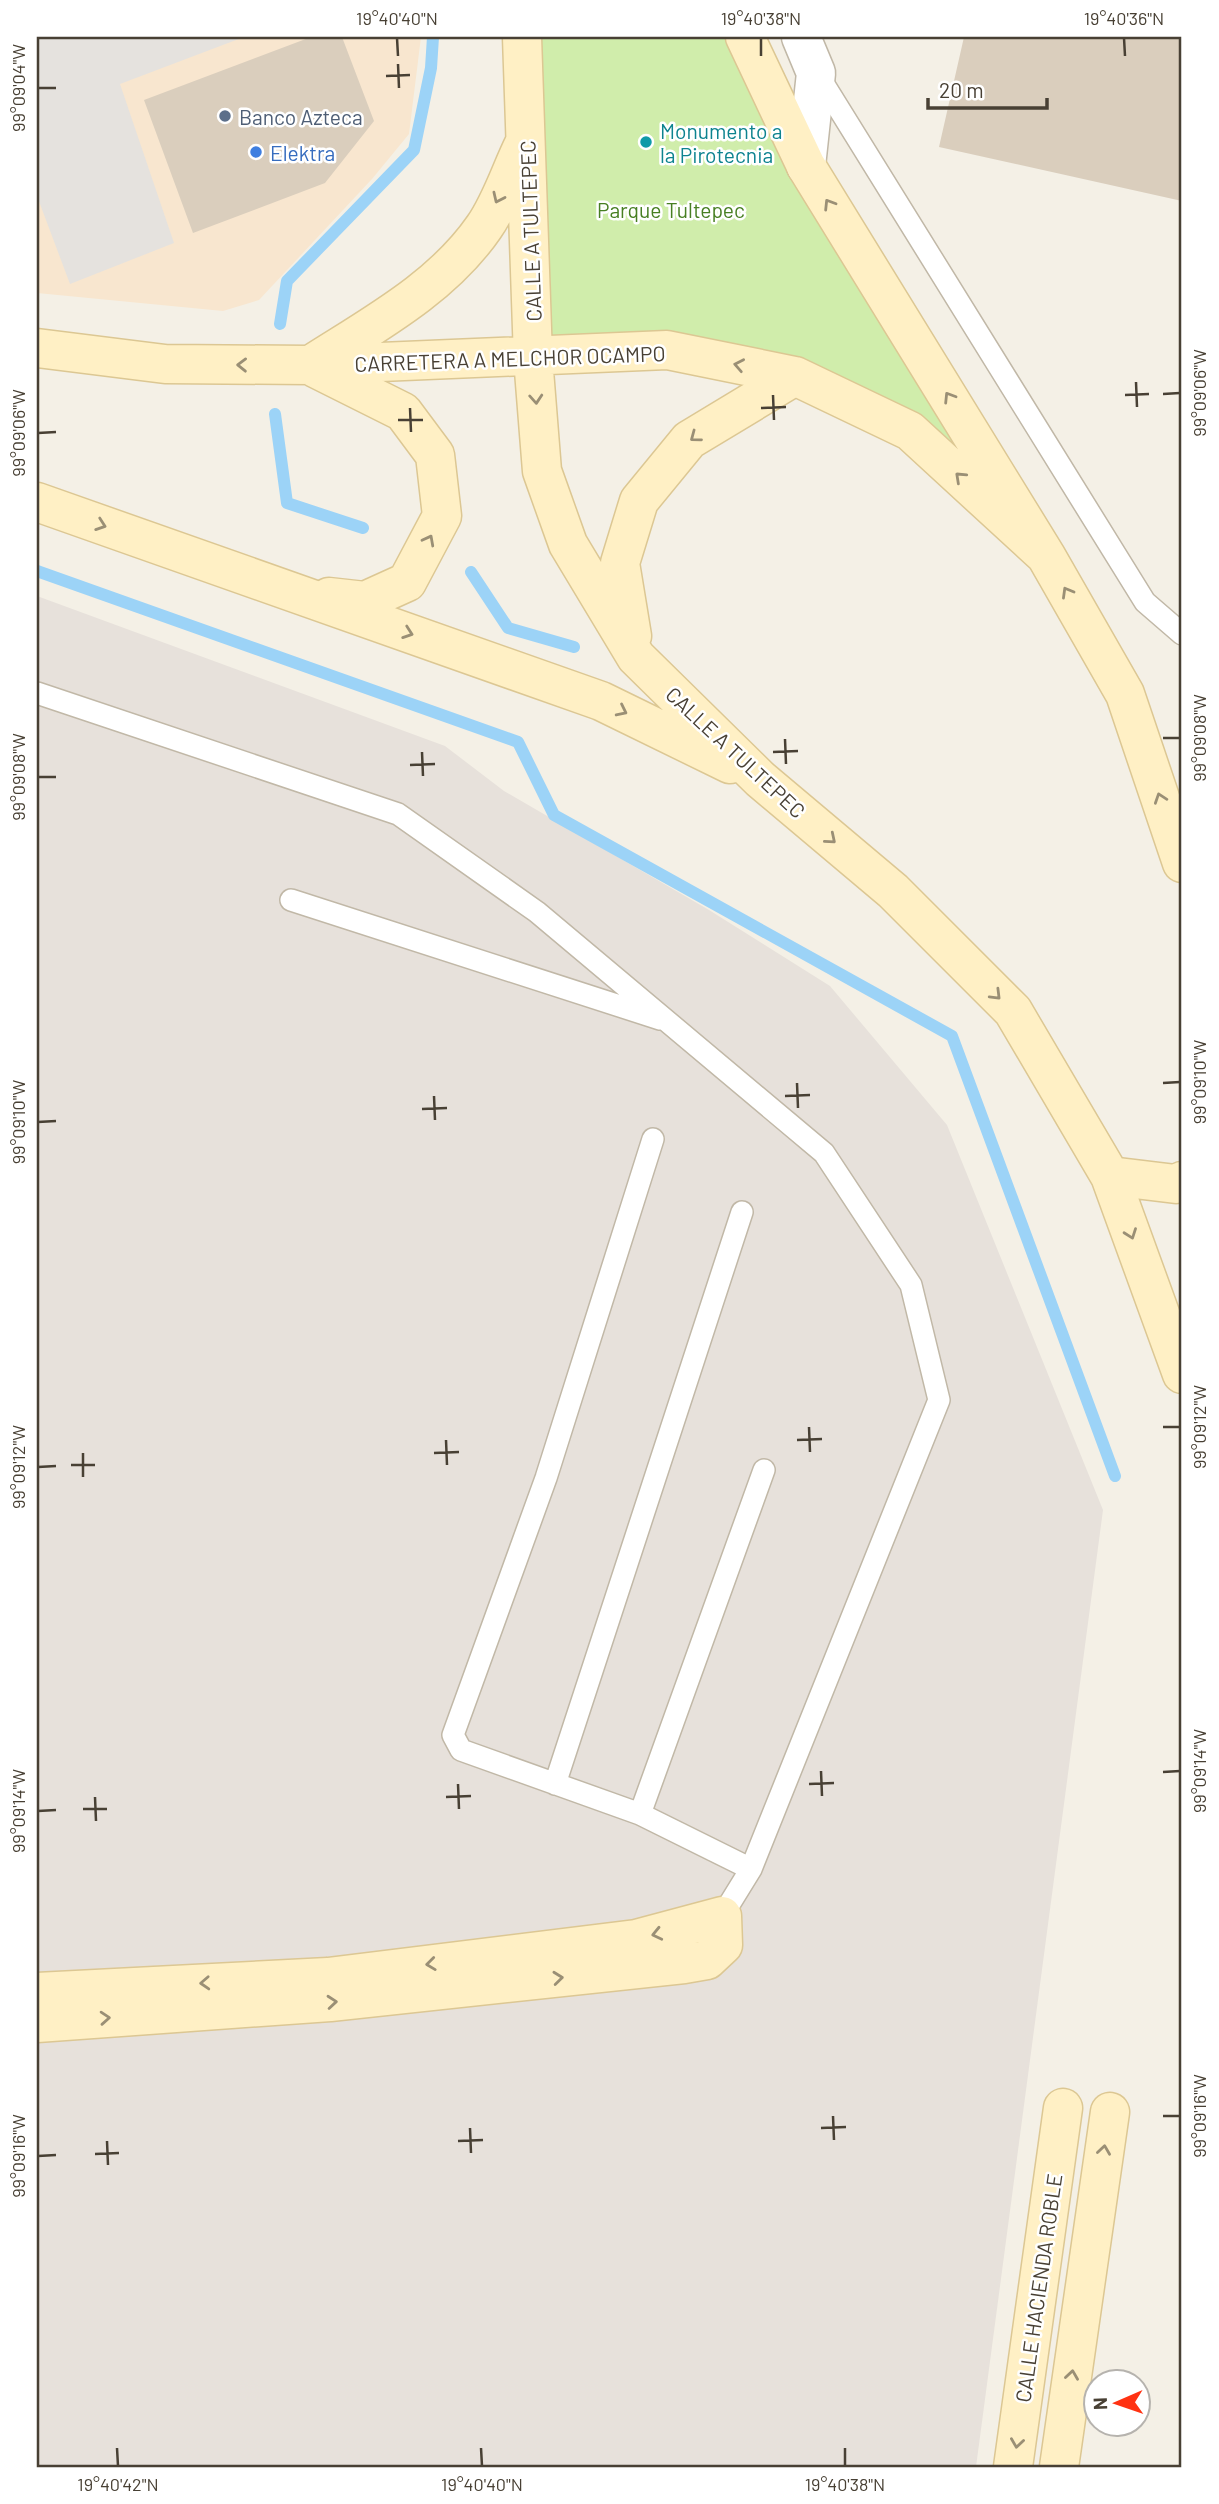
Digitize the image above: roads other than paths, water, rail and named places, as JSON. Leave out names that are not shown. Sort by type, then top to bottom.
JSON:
[{"type":"main road","name":"CALLE A TULTEPEC","points":[[522,37],[533,358],[542,471],[568,544],[636,657],[760,779],[893,891],[1013,1011],[1110,1177],[1182,1374]]},
{"type":"main road","points":[[745,37],[806,166],[1046,556],[1125,694],[1182,863]]},
{"type":"main road","points":[[310,365],[387,316],[442,275],[485,226],[527,136]]},
{"type":"main road","name":"CARRETERA A MELCHOR OCAMPO","points":[[37,348],[165,364],[310,365],[667,351],[795,376],[910,431],[1046,556]]},
{"type":"main road","points":[[293,593],[365,601],[407,582],[442,516],[435,455],[403,412],[310,365]]},
{"type":"main road","points":[[636,657],[620,563],[639,501],[689,440],[795,376]]},
{"type":"main road","points":[[37,502],[601,701],[760,779]]},
{"type":"main road","points":[[1110,1177],[1176,1184],[1182,1181]]},
{"type":"main road","points":[[37,1992],[328,1976],[636,1939],[722,1916],[723,1945],[707,1959],[684,1964],[330,2003],[37,2023]]},
{"type":"main road","name":"CALLE HACIENDA ROBLE","points":[[1013,2467],[1063,2108]]},
{"type":"main road","points":[[1059,2467],[1110,2112]]},
{"type":"street","points":[[801,37],[816,73],[806,166]]},
{"type":"lane","points":[[816,73],[1144,602],[1182,634]]},
{"type":"lane","points":[[37,693],[398,814],[537,912],[824,1153],[911,1284],[939,1399],[751,1869],[722,1916]]},
{"type":"lane","points":[[291,900],[672,1023]]},
{"type":"lane","points":[[653,1139],[546,1478],[453,1735],[461,1750],[639,1814],[751,1869]]},
{"type":"lane","points":[[555,1784],[741,1212]]},
{"type":"lane","points":[[639,1814],[764,1470]]},
{"type":"waterway","points":[[280,324],[287,281],[414,150],[431,68],[433,37]]},
{"type":"waterway","points":[[275,414],[287,503],[363,528]]},
{"type":"waterway","points":[[37,571],[518,742],[554,815],[952,1036],[1115,1476]]},
{"type":"waterway","points":[[471,572],[508,628],[574,647]]},
{"type":"place","name":"Banco Azteca","points":[[225,116]]},
{"type":"place","name":"Monumento a la Pirotecnia","points":[[646,142]]},
{"type":"place","name":"Elektra","points":[[256,152]]},
{"type":"park label","name":"Parque Tultepec","points":[[671,209]]}]
